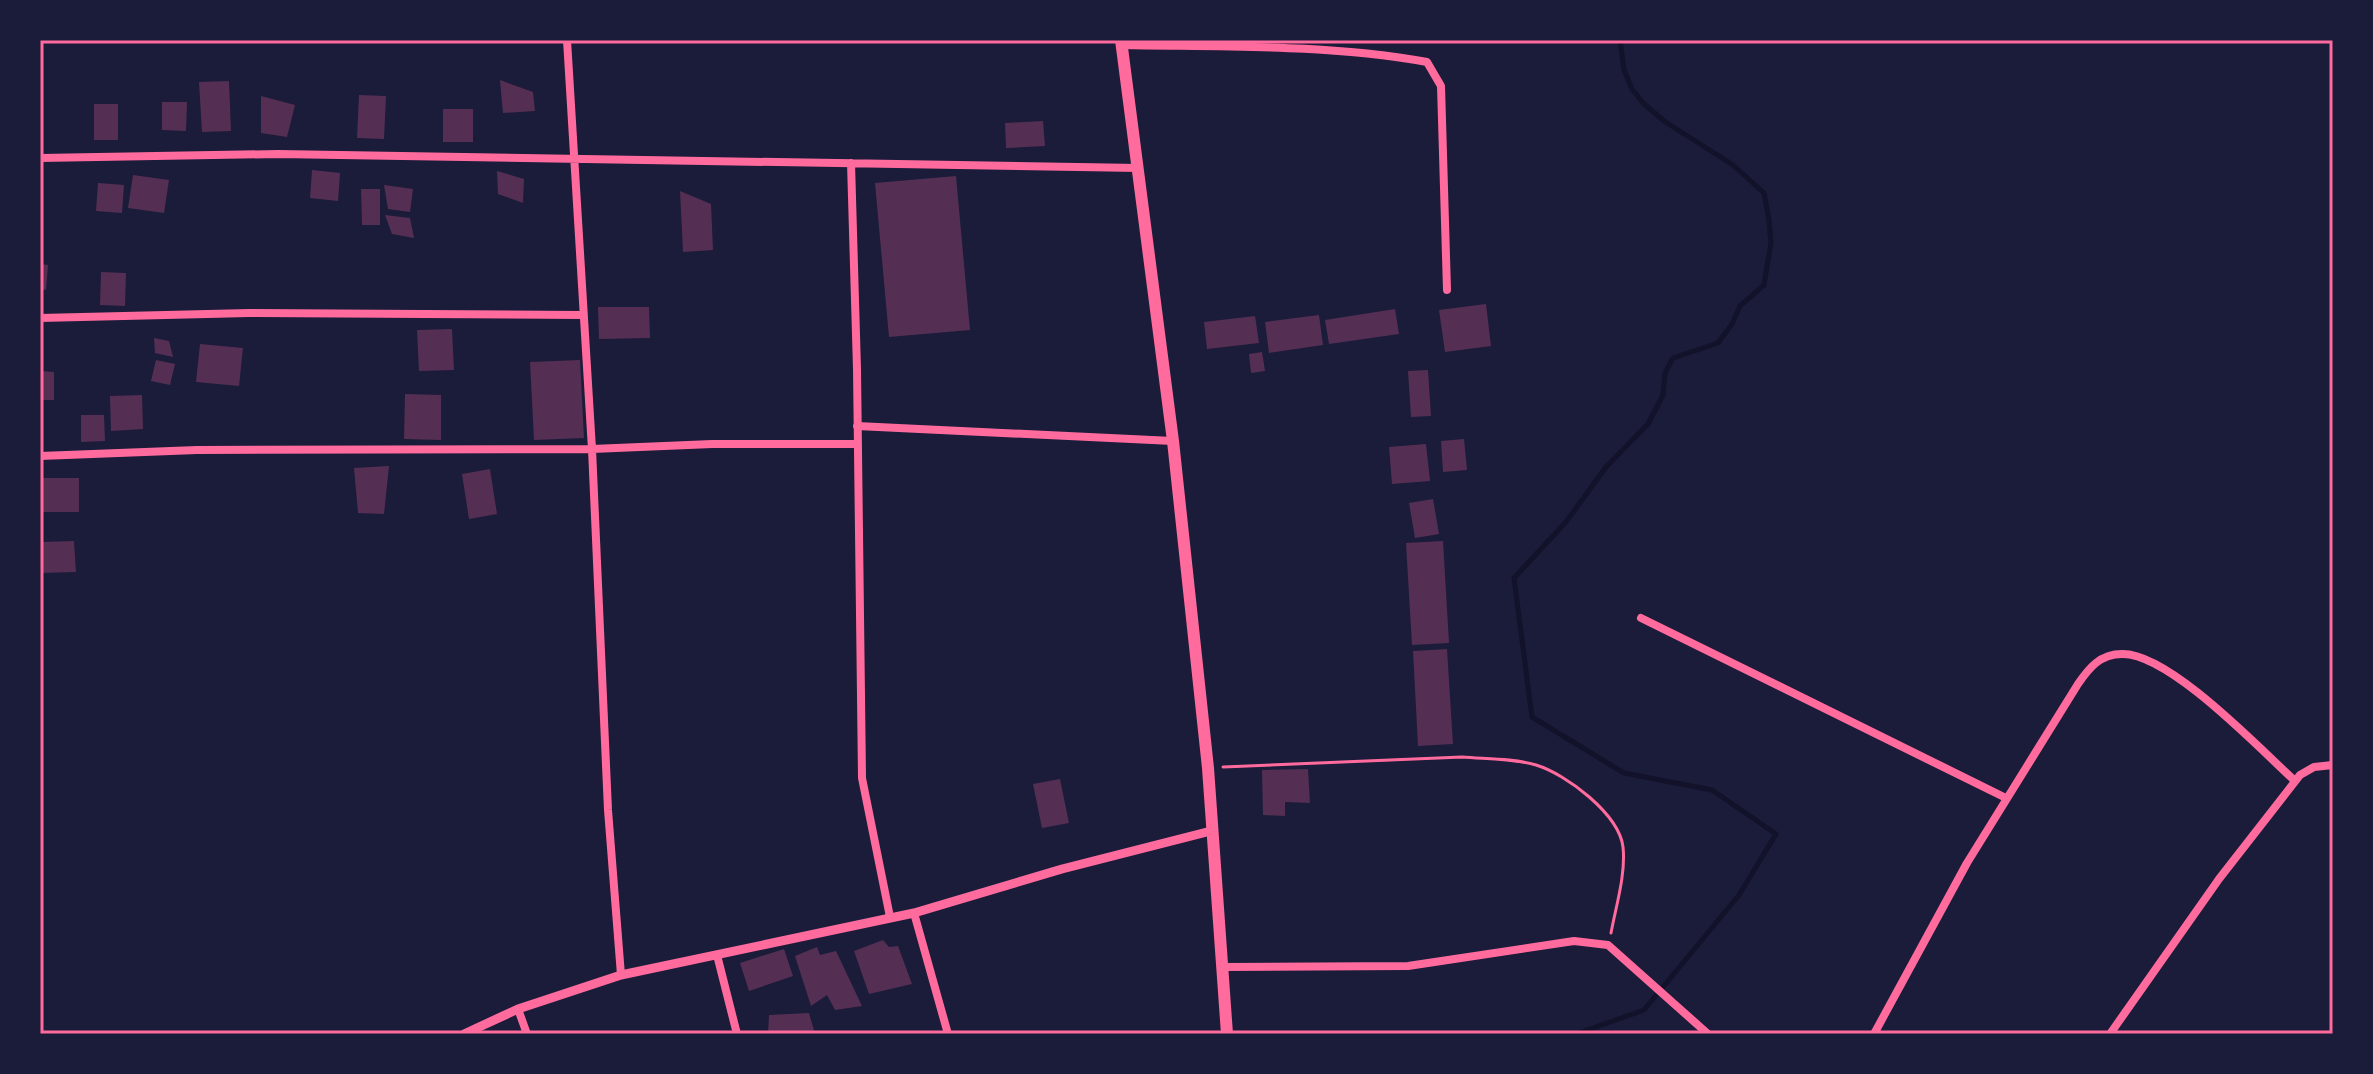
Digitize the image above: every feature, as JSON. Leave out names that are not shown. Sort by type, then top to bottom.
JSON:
[{"type":"main road","points":[[1122,43],[1173,441],[1208,768],[1227,1034]]},
{"type":"street","points":[[567,40],[592,449],[608,810],[621,975]]},
{"type":"street","points":[[1122,43],[1293,49],[1401,57],[1427,62],[1441,86],[1447,290]]},
{"type":"street","points":[[40,158],[278,154],[1140,168]]},
{"type":"street","points":[[851,163],[862,778],[890,917]]},
{"type":"street","points":[[40,318],[249,313],[583,315]]},
{"type":"street","points":[[857,426],[1173,441]]},
{"type":"street","points":[[40,456],[197,450],[592,449],[712,444],[857,444]]},
{"type":"street","points":[[1641,618],[2006,798]]},
{"type":"street","points":[[1874,1034],[1967,863],[2095,662],[2121,653],[2137,655],[2171,673],[2295,781]]},
{"type":"street","points":[[2110,1034],[2219,879],[2295,781],[2314,767],[2333,765]]},
{"type":"street","points":[[464,1034],[518,1009],[621,975],[914,913],[1062,869],[1211,831]]},
{"type":"street","points":[[914,913],[948,1034]]},
{"type":"street","points":[[1222,967],[1408,966],[1574,941],[1608,945],[1708,1034]]},
{"type":"street","points":[[717,955],[737,1034]]},
{"type":"street","points":[[518,1009],[527,1034]]},
{"type":"path","points":[[1208,768],[1462,757],[1536,765],[1561,777],[1597,804],[1620,834],[1622,868],[1608,945]]},
{"type":"building","points":[[500,80],[533,92],[535,111],[503,113]]},
{"type":"building","points":[[229,81],[231,131],[202,132],[199,82]]},
{"type":"building","points":[[359,95],[386,96],[384,139],[357,138]]},
{"type":"building","points":[[261,96],[295,105],[287,137],[261,133]]},
{"type":"building","points":[[162,102],[187,102],[186,131],[162,130]]},
{"type":"building","points":[[94,104],[118,104],[118,140],[94,140]]},
{"type":"building","points":[[443,109],[473,109],[473,142],[443,142]]},
{"type":"building","points":[[1043,121],[1045,146],[1006,148],[1005,123]]},
{"type":"building","points":[[312,170],[340,173],[338,201],[310,198]]},
{"type":"building","points":[[497,171],[524,179],[523,203],[498,194]]},
{"type":"building","points":[[133,175],[169,180],[164,213],[128,208]]},
{"type":"building","points":[[956,176],[970,330],[889,337],[875,183]]},
{"type":"building","points":[[98,183],[124,185],[122,213],[96,211]]},
{"type":"building","points":[[384,185],[413,189],[410,212],[388,209]]},
{"type":"building","points":[[361,189],[380,189],[380,225],[362,225]]},
{"type":"building","points":[[680,191],[711,204],[713,250],[683,252]]},
{"type":"building","points":[[385,215],[410,218],[414,238],[392,234]]},
{"type":"building","points":[[40,264],[48,265],[46,290],[40,289]]},
{"type":"building","points":[[101,272],[126,273],[125,306],[100,305]]},
{"type":"building","points":[[1486,304],[1491,346],[1445,352],[1439,310]]},
{"type":"building","points":[[598,307],[649,307],[650,338],[599,339]]},
{"type":"building","points":[[1395,309],[1399,334],[1329,344],[1325,320]]},
{"type":"building","points":[[1319,315],[1323,345],[1269,353],[1265,322]]},
{"type":"building","points":[[1255,316],[1259,343],[1207,349],[1204,322]]},
{"type":"building","points":[[452,329],[454,370],[419,371],[417,330]]},
{"type":"building","points":[[154,338],[169,341],[173,357],[155,353]]},
{"type":"building","points":[[200,344],[243,348],[239,386],[196,382]]},
{"type":"building","points":[[1262,352],[1265,371],[1251,373],[1249,354]]},
{"type":"building","points":[[156,360],[175,364],[170,385],[151,381]]},
{"type":"building","points":[[580,360],[584,438],[534,440],[530,362]]},
{"type":"building","points":[[1428,370],[1431,416],[1411,417],[1408,371]]},
{"type":"building","points":[[40,371],[54,372],[54,400],[40,400]]},
{"type":"building","points":[[405,394],[441,395],[441,440],[404,439]]},
{"type":"building","points":[[142,395],[143,429],[111,431],[110,396]]},
{"type":"building","points":[[81,415],[104,415],[105,441],[81,442]]},
{"type":"building","points":[[1464,439],[1467,470],[1443,472],[1441,441]]},
{"type":"building","points":[[1426,444],[1430,481],[1392,484],[1389,447]]},
{"type":"building","points":[[389,466],[384,514],[358,513],[354,468]]},
{"type":"building","points":[[490,469],[497,514],[469,519],[462,474]]},
{"type":"building","points":[[40,478],[79,478],[79,512],[40,512]]},
{"type":"building","points":[[1433,499],[1439,534],[1415,538],[1409,503]]},
{"type":"building","points":[[74,541],[76,572],[40,573],[40,542]]},
{"type":"building","points":[[1443,541],[1449,643],[1412,645],[1406,543]]},
{"type":"building","points":[[1447,649],[1453,744],[1418,746],[1413,651]]},
{"type":"building","points":[[1308,769],[1310,803],[1285,802],[1285,816],[1263,815],[1262,770]]},
{"type":"building","points":[[1060,779],[1069,823],[1042,828],[1033,784]]},
{"type":"building","points":[[883,940],[889,947],[898,946],[912,984],[869,994],[854,951]]},
{"type":"building","points":[[817,947],[820,955],[836,951],[862,1006],[835,1010],[827,995],[811,1006],[795,956]]},
{"type":"building","points":[[784,949],[793,976],[749,991],[740,963]]},
{"type":"building","points":[[809,1013],[815,1034],[768,1034],[769,1015]]},
{"type":"waterway","points":[[1576,1034],[1644,1010],[1739,895],[1776,834],[1712,790],[1624,773],[1532,717],[1514,578],[1566,522],[1606,467],[1648,424],[1663,395],[1665,373],[1673,358],[1718,343],[1740,306],[1764,285],[1771,243],[1764,193],[1733,165],[1664,121],[1643,103],[1632,89],[1624,70],[1620,40]]}]
